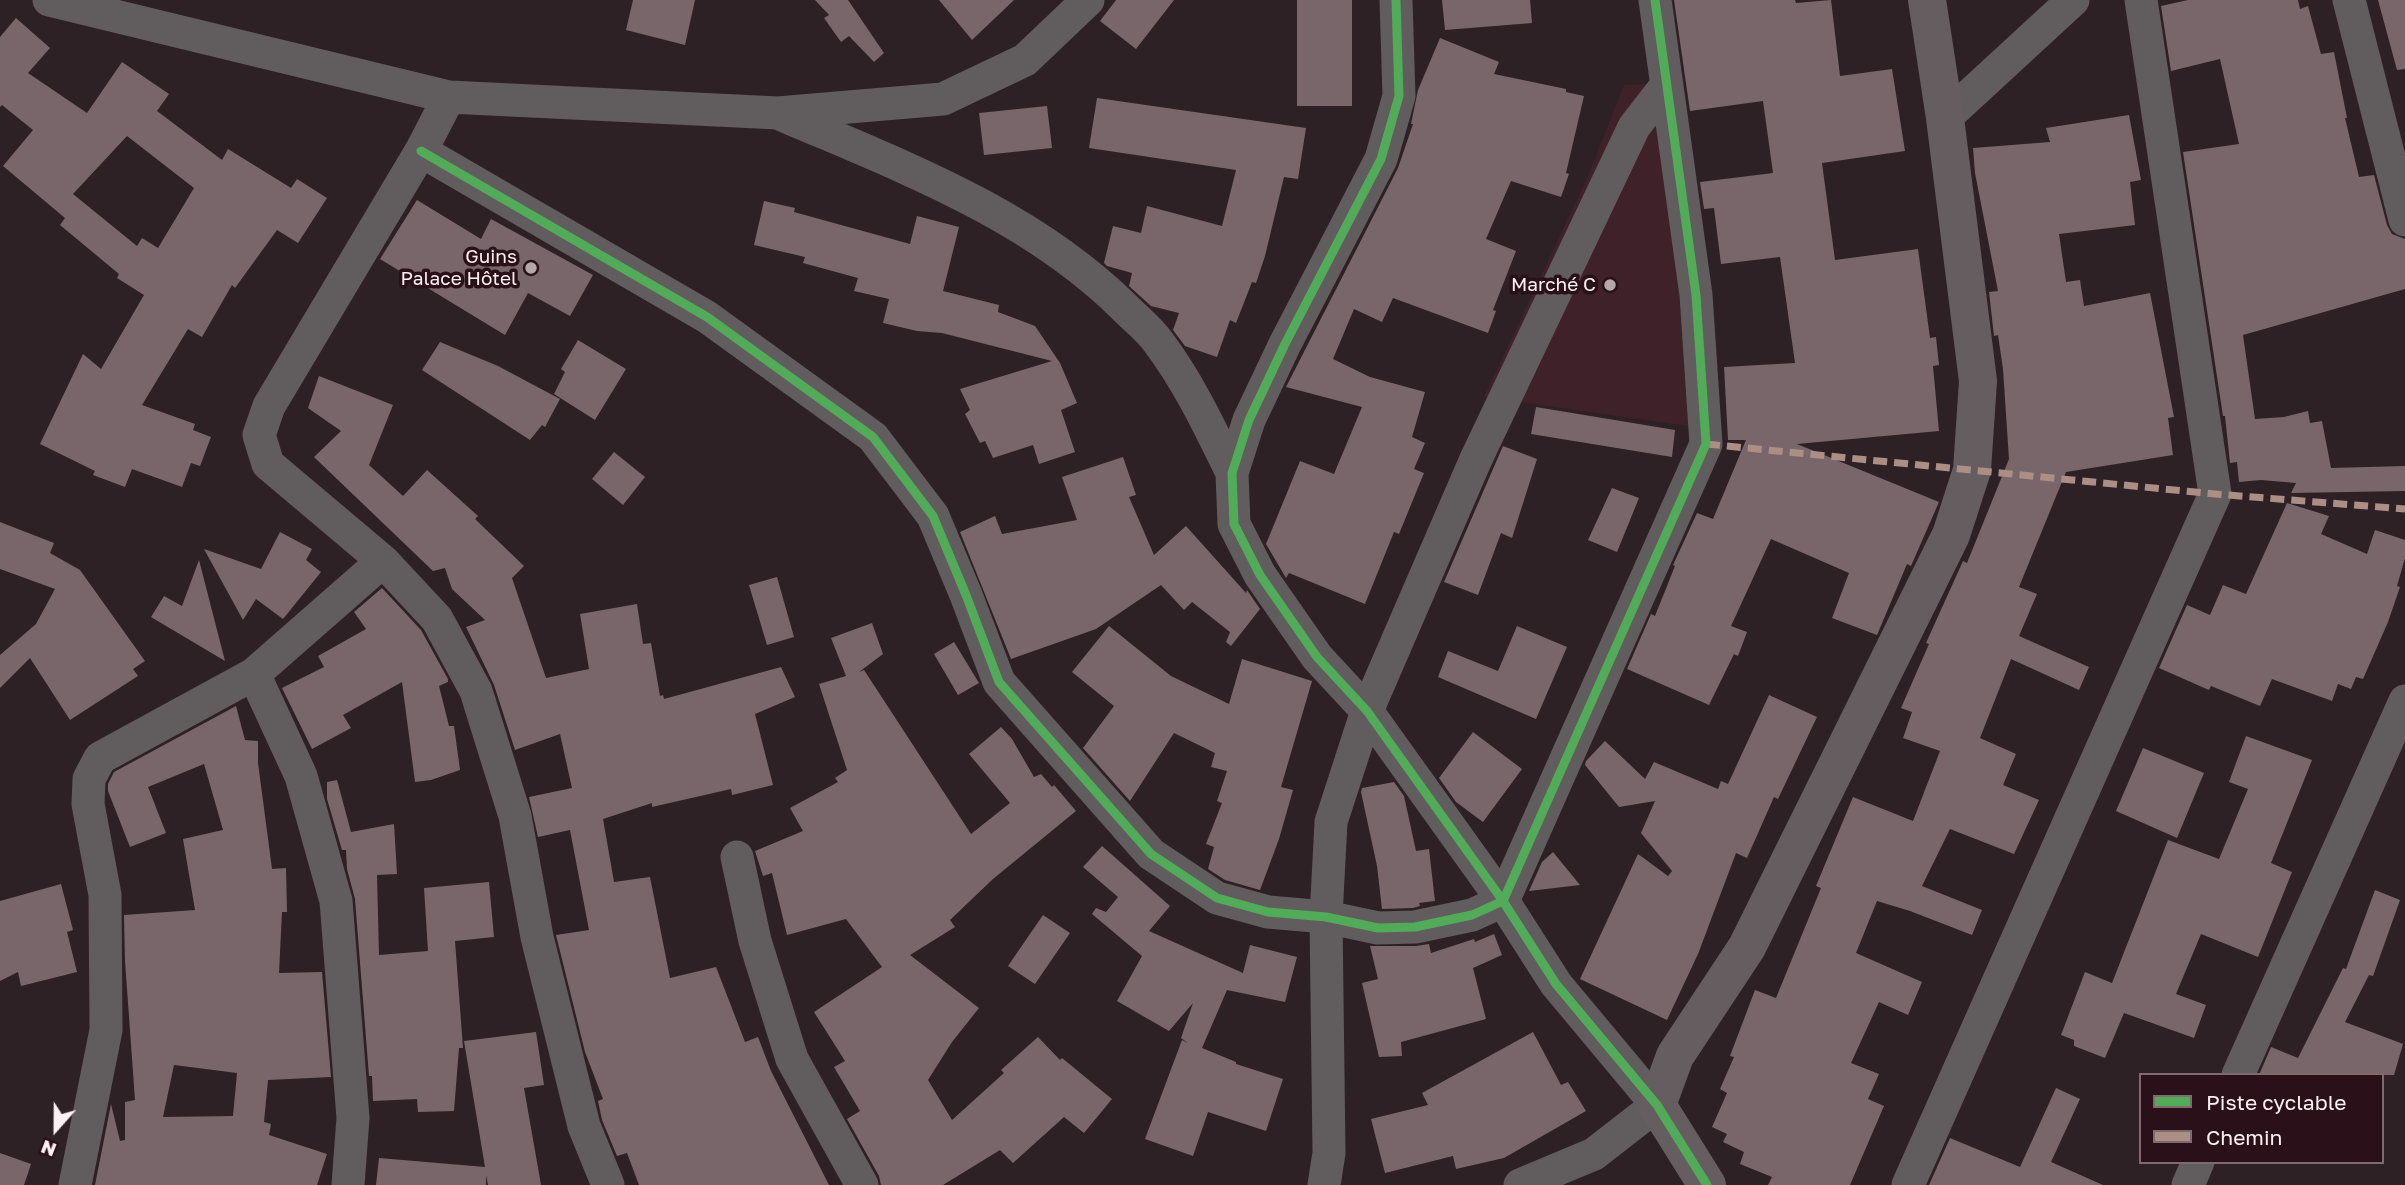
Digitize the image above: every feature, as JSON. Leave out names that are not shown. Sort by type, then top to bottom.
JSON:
[{"type":"street","points":[[49,0],[449,97],[778,113],[943,99],[1025,60],[1088,0]]},
{"type":"street","points":[[1396,0],[1399,96],[1381,159],[1249,420],[1232,473],[1234,524],[1259,575],[1317,657],[1367,711],[1503,901],[1556,984],[1657,1105],[1707,1185]]},
{"type":"street","points":[[421,151],[707,317],[873,437],[933,516],[967,595],[999,682],[1151,853],[1217,898],[1268,912],[1326,917],[1378,928],[1415,927],[1472,915],[1503,901],[1706,444],[1696,295],[1654,0]]},
{"type":"street","points":[[1520,1185],[1594,1154],[1657,1105],[1675,1056],[1747,947],[1951,535],[1972,470],[1978,381],[1945,118],[1927,0]]},
{"type":"street","points":[[1945,118],[2073,0]]},
{"type":"street","points":[[1909,1185],[2216,494],[2140,0]]},
{"type":"street","points":[[2348,0],[2405,220]]},
{"type":"street","points":[[1324,1185],[1329,1153],[1326,917],[1331,822],[1367,711],[1476,459],[1634,127],[1665,87]]},
{"type":"street","points":[[449,97],[421,151],[269,406],[259,435],[268,464],[383,561],[437,618],[476,691],[514,816],[537,937],[584,1126],[608,1185]]},
{"type":"street","points":[[778,113],[918,174],[1035,235],[1108,292],[1158,341],[1194,396],[1232,473]]},
{"type":"street","points":[[75,1185],[106,1030],[105,895],[88,804],[89,779],[100,758],[254,674],[383,561]]},
{"type":"street","points":[[254,674],[301,776],[336,901],[353,1118],[348,1185]]},
{"type":"street","points":[[2239,1073],[2405,701]]},
{"type":"street","points":[[737,857],[755,942],[792,1059],[862,1185]]},
{"type":"street","points":[[2188,1185],[2197,1164]]},
{"type":"shaded area","name":"Marché C","points":[[1659,83],[1701,428],[1484,397],[1589,174],[1624,85]]},
{"type":"building","points":[[633,0],[695,0],[685,45],[626,30]]},
{"type":"building","points":[[815,0],[848,0],[884,53],[874,62],[849,36],[841,42],[824,18],[829,15]]},
{"type":"building","points":[[939,0],[1014,0],[972,40]]},
{"type":"building","points":[[1116,0],[1174,0],[1136,49],[1100,21]]},
{"type":"building","points":[[1297,0],[1352,0],[1352,106],[1297,106]]},
{"type":"building","points":[[1442,0],[1530,0],[1532,23],[1445,30]]},
{"type":"building","points":[[1674,0],[1795,0],[1796,3],[1831,0],[1840,76],[1892,69],[1905,151],[1822,163],[1835,260],[1918,249],[1930,338],[1936,337],[1939,365],[1933,366],[1939,431],[1797,444],[1939,502],[1911,566],[1907,564],[1877,635],[1832,618],[1849,573],[1771,539],[1731,626],[1747,632],[1738,656],[1734,654],[1709,705],[1627,669],[1651,614],[1655,616],[1675,566],[1673,565],[1697,513],[1713,519],[1746,440],[1728,440],[1724,367],[1795,363],[1780,257],[1721,264],[1714,208],[1704,209],[1700,182],[1773,173],[1763,101],[1690,111]]},
{"type":"building","points":[[2188,0],[2298,0],[2300,9],[2308,6],[2321,54],[2334,52],[2345,118],[2359,177],[2374,175],[2387,225],[2392,234],[2405,239],[2405,289],[2243,335],[2255,419],[2284,417],[2308,411],[2310,423],[2322,421],[2331,468],[2405,466],[2405,491],[2291,493],[2296,483],[2261,480],[2239,482],[2237,462],[2230,463],[2183,152],[2239,144],[2220,59],[2171,71],[2161,6]]},
{"type":"building","points":[[2378,0],[2405,0],[2405,69],[2397,70]]},
{"type":"building","points":[[16,18],[50,48],[28,73],[87,113],[122,62],[169,94],[157,111],[222,160],[228,149],[291,188],[297,179],[327,198],[298,243],[277,230],[235,288],[232,285],[202,337],[188,329],[142,405],[195,424],[193,430],[211,437],[200,466],[191,463],[182,487],[132,469],[125,487],[93,475],[95,471],[40,444],[83,354],[101,369],[144,295],[117,278],[119,274],[60,225],[65,218],[3,166],[33,130],[2,105],[0,107],[0,37]],"holes":[[[127,136],[194,188],[158,248],[142,238],[137,246],[73,194]]]},
{"type":"building","points":[[1440,38],[1499,62],[1494,74],[1566,89],[1566,92],[1584,96],[1566,173],[1569,174],[1561,197],[1511,181],[1486,239],[1516,251],[1493,310],[1496,311],[1488,333],[1393,298],[1382,322],[1354,309],[1333,359],[1370,377],[1425,392],[1412,437],[1425,443],[1414,469],[1424,473],[1399,534],[1394,532],[1365,604],[1289,573],[1286,578],[1266,544],[1300,461],[1334,474],[1362,407],[1286,387],[1398,168],[1413,124],[1418,90]]},
{"type":"building","points":[[1097,98],[1306,128],[1298,179],[1284,177],[1256,283],[1252,282],[1236,323],[1230,320],[1217,357],[1185,346],[1173,330],[1179,313],[1151,306],[1129,286],[1132,273],[1104,263],[1113,226],[1141,233],[1147,206],[1222,226],[1236,170],[1089,148]]},
{"type":"building","points":[[1047,106],[1052,148],[984,155],[979,113]]},
{"type":"building","points":[[2129,115],[2141,180],[2130,182],[2135,225],[2059,234],[2066,282],[2080,280],[2084,306],[2150,293],[2174,417],[2168,418],[2173,455],[2066,472],[2019,587],[2037,594],[2019,636],[2089,667],[2079,690],[2011,659],[1980,738],[2016,754],[2003,785],[2039,800],[2014,854],[1950,829],[1922,886],[1982,910],[1972,935],[1877,901],[1856,953],[1922,982],[1908,1015],[1879,1002],[1851,1063],[1879,1074],[1868,1099],[1884,1106],[1850,1185],[1768,1185],[1772,1177],[1740,1164],[1744,1152],[1723,1142],[1727,1134],[1712,1127],[1727,1093],[1720,1089],[1734,1057],[1730,1056],[1755,990],[1776,998],[1821,888],[1816,886],[1853,797],[1913,821],[1940,751],[1903,738],[1912,712],[1901,708],[1929,644],[1926,643],[1963,561],[1967,563],[2009,459],[2003,369],[1998,335],[1994,336],[1989,292],[1998,291],[1975,173],[1973,148],[2050,142],[2046,128]]},
{"type":"building","points":[[417,200],[481,239],[491,219],[593,275],[570,316],[528,293],[505,335],[380,259]]},
{"type":"building","points":[[764,201],[910,244],[917,216],[959,227],[943,291],[999,305],[998,312],[1035,326],[1060,363],[1077,403],[1061,410],[1075,452],[1039,464],[1033,445],[993,458],[985,441],[980,443],[965,414],[970,410],[960,389],[1052,361],[942,333],[917,331],[883,323],[889,299],[854,291],[858,278],[803,263],[805,257],[754,245]]},
{"type":"building","points":[[578,340],[626,369],[595,420],[554,394],[565,372],[561,369]]},
{"type":"building","points":[[440,342],[498,366],[560,399],[545,427],[542,425],[530,440],[422,370]]},
{"type":"building","points":[[319,376],[393,405],[369,465],[403,496],[427,470],[478,516],[475,519],[524,566],[512,578],[546,678],[589,669],[580,614],[637,604],[643,644],[651,643],[660,696],[663,695],[664,699],[781,667],[795,697],[755,714],[773,785],[732,795],[731,789],[652,807],[652,803],[603,819],[614,882],[650,877],[670,978],[716,967],[745,1042],[758,1037],[771,1071],[829,1185],[639,1185],[627,1153],[617,1156],[602,1120],[598,1101],[603,1099],[585,1052],[556,935],[589,930],[570,830],[538,837],[529,797],[572,788],[560,734],[515,750],[494,685],[466,627],[485,620],[452,589],[445,568],[433,571],[314,457],[341,431],[308,408]]},
{"type":"building","points":[[1536,407],[1675,430],[1672,457],[1531,434]]},
{"type":"building","points":[[1503,446],[1537,459],[1512,538],[1501,533],[1478,595],[1444,582]]},
{"type":"building","points":[[614,452],[645,477],[623,505],[592,479]]},
{"type":"building","points":[[1123,457],[1136,495],[1129,497],[1154,555],[1186,526],[1246,593],[1247,590],[1260,609],[1231,646],[1226,642],[1230,632],[1192,602],[1184,610],[1161,585],[1096,629],[1011,659],[960,532],[995,516],[1002,534],[1077,520],[1062,477]]},
{"type":"building","points":[[1612,488],[1639,498],[1617,552],[1588,540]]},
{"type":"building","points":[[2287,503],[2329,516],[2321,534],[2367,554],[2375,530],[2405,540],[2405,558],[2397,586],[2400,587],[2363,679],[2356,677],[2351,689],[2338,684],[2332,701],[2272,679],[2260,706],[2211,686],[2209,690],[2159,668],[2187,605],[2210,615],[2223,585],[2246,594]]},
{"type":"building","points":[[0,522],[54,543],[50,553],[80,570],[145,661],[133,669],[138,676],[70,720],[30,658],[0,688],[0,655],[36,624],[55,589],[0,569]]},
{"type":"building","points":[[280,532],[312,549],[306,560],[321,572],[283,619],[256,599],[243,620],[204,549],[261,569]]},
{"type":"building","points":[[199,560],[225,661],[151,617],[164,596],[182,606]]},
{"type":"building","points":[[777,577],[794,637],[767,645],[749,585]]},
{"type":"building","points":[[382,588],[421,630],[448,679],[448,682],[439,686],[449,726],[454,726],[460,770],[431,780],[415,782],[402,682],[343,715],[351,728],[312,749],[282,688],[324,667],[318,656],[366,629],[354,612]]},
{"type":"building","points":[[872,623],[883,654],[859,672],[864,670],[971,834],[1010,803],[969,754],[1001,727],[1012,739],[1034,777],[1041,774],[1076,811],[993,879],[950,920],[955,927],[910,955],[979,1008],[952,1042],[928,1080],[952,1120],[1004,1073],[1001,1070],[1038,1037],[1060,1060],[1062,1058],[1112,1099],[1084,1133],[1064,1117],[1013,1163],[1000,1150],[943,1185],[881,1185],[879,1176],[847,1119],[860,1111],[834,1067],[845,1061],[814,1012],[882,967],[846,919],[787,935],[772,873],[763,876],[755,851],[803,831],[790,808],[838,782],[835,778],[847,770],[819,684],[846,676],[831,638]]},
{"type":"building","points":[[1109,626],[1171,676],[1229,704],[1242,659],[1312,681],[1281,787],[1293,790],[1260,890],[1225,880],[1208,869],[1214,847],[1206,844],[1222,803],[1217,801],[1227,771],[1211,767],[1215,753],[1174,733],[1130,801],[1083,748],[1114,706],[1072,672]]},
{"type":"building","points":[[1517,626],[1567,647],[1536,719],[1438,677],[1448,651],[1498,671]]},
{"type":"building","points":[[954,642],[979,683],[958,695],[934,654]]},
{"type":"building","points":[[1769,695],[1817,717],[1778,799],[1774,797],[1747,858],[1736,853],[1698,954],[1667,1020],[1580,979],[1638,854],[1668,876],[1672,871],[1641,833],[1655,801],[1619,807],[1585,765],[1586,761],[1605,741],[1645,779],[1654,762],[1718,789],[1721,781],[1728,784]]},
{"type":"building","points":[[236,706],[245,740],[258,741],[258,763],[272,869],[286,868],[287,912],[282,912],[279,973],[322,972],[331,1077],[268,1080],[264,1122],[271,1124],[269,1135],[327,1154],[317,1185],[95,1185],[111,1104],[120,1141],[125,1140],[125,1102],[135,1100],[124,915],[195,910],[183,839],[223,830],[204,764],[148,787],[166,833],[130,847],[108,791],[108,784],[114,772]],"holes":[[[174,1065],[237,1073],[233,1116],[163,1117]]]},
{"type":"building","points":[[1473,732],[1522,769],[1483,822],[1456,802],[1439,778]]},
{"type":"building","points":[[2246,736],[2312,760],[2271,863],[2292,872],[2258,957],[2201,934],[2176,994],[2206,1005],[2194,1038],[2124,1013],[2105,1058],[2074,1046],[2074,1040],[2061,1035],[2085,972],[2112,983],[2168,840],[2219,859],[2248,789],[2229,782]]},
{"type":"building","points":[[2143,748],[2204,773],[2177,838],[2116,811]]},
{"type":"building","points":[[337,780],[351,832],[394,824],[397,874],[377,875],[379,955],[428,951],[424,888],[489,882],[494,937],[455,941],[463,1048],[459,1048],[454,1111],[418,1112],[417,1099],[373,1101],[355,899],[347,869],[346,850],[342,850],[327,799],[327,782]]},
{"type":"building","points":[[1394,782],[1404,796],[1416,851],[1429,849],[1435,901],[1419,903],[1420,906],[1413,908],[1382,909],[1377,866],[1361,792],[1362,788]]},
{"type":"building","points":[[1102,846],[1170,906],[1149,931],[1243,973],[1250,945],[1297,957],[1285,1002],[1227,990],[1202,1048],[1236,1064],[1283,1079],[1266,1131],[1208,1112],[1193,1156],[1145,1139],[1182,1040],[1188,1043],[1181,1038],[1193,1003],[1169,1031],[1117,1001],[1142,956],[1092,914],[1096,908],[1106,912],[1118,897],[1083,867]]},
{"type":"building","points":[[1553,852],[1580,885],[1529,891],[1542,862]]},
{"type":"building","points":[[61,884],[73,930],[67,932],[77,972],[21,986],[18,972],[0,981],[0,901]]},
{"type":"building","points":[[2375,890],[2400,900],[2373,976],[2369,975],[2345,1022],[2403,1044],[2394,1075],[2260,1073],[2271,1047],[2298,1058],[2343,968],[2346,969]]},
{"type":"building","points":[[1043,915],[1070,933],[1035,984],[1008,966]]},
{"type":"building","points":[[1494,934],[1502,955],[1473,968],[1486,1019],[1401,1042],[1402,1056],[1379,1057],[1362,983],[1378,979],[1370,946],[1429,944],[1431,953],[1474,939],[1475,942]]},
{"type":"building","points":[[536,1032],[544,1085],[524,1088],[541,1185],[488,1185],[486,1175],[486,1185],[376,1185],[379,1158],[485,1167],[464,1041]]},
{"type":"building","points":[[1533,1032],[1561,1085],[1568,1082],[1586,1111],[1504,1158],[1456,1169],[1453,1156],[1385,1173],[1371,1119],[1428,1105],[1422,1093]]},
{"type":"building","points":[[2056,1088],[2080,1099],[2051,1162],[2103,1185],[1929,1185],[1950,1138],[2020,1167]]},
{"type":"building","points":[[0,1153],[31,1164],[24,1185],[0,1185]]},
{"type":"marked path","points":[[1706,444],[2215,494],[2405,509]]},
{"type":"cycle path","points":[[1396,0],[1399,96],[1381,159],[1285,344],[1249,420],[1232,473],[1234,524],[1260,575],[1317,657],[1367,711],[1503,901],[1556,984],[1657,1105],[1707,1185]]},
{"type":"cycle path","points":[[421,151],[707,317],[873,437],[933,516],[999,682],[1151,854],[1217,898],[1268,912],[1326,917],[1378,928],[1415,927],[1472,915],[1503,901],[1706,444],[1696,295],[1655,0]]},
{"type":"place","name":"Guins Palace Hôtel","points":[[531,268]]},
{"type":"place","name":"Marché C","points":[[1610,285]]}]
